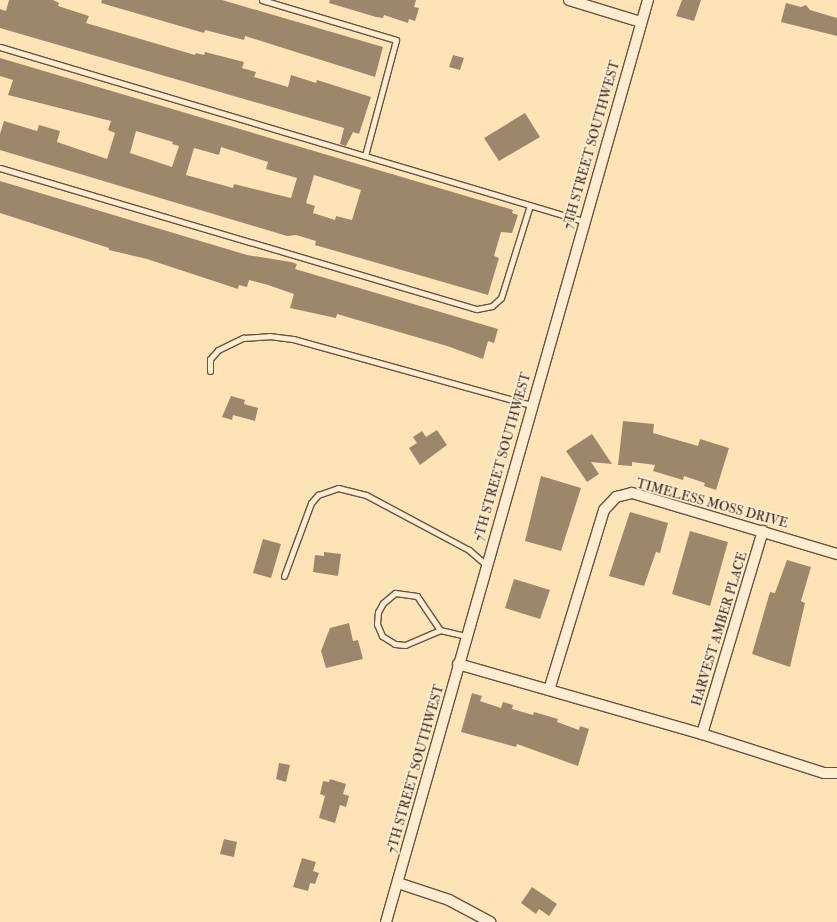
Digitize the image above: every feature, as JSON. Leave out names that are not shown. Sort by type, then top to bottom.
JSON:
[{"type":"street","points":[[569,0],[641,22]]},
{"type":"street","name":"7TH STREET SOUTHWEST","points":[[386,922],[583,221],[648,0]]},
{"type":"street","name":"TIMELESS MOSS DRIVE","points":[[549,690],[604,510],[616,497],[632,493],[837,554]]},
{"type":"street","name":"HARVEST AMBER PLACE","points":[[702,734],[763,531]]},
{"type":"street","points":[[458,664],[702,734],[824,773],[837,773]]},
{"type":"street","points":[[398,883],[449,900],[490,922]]},
{"type":"lane","points":[[262,0],[396,40],[365,156]]},
{"type":"lane","points":[[0,47],[583,221]]},
{"type":"lane","points":[[0,168],[476,309],[492,306],[501,298],[530,205]]},
{"type":"lane","points":[[210,371],[210,359],[218,350],[243,338],[269,336],[293,339],[531,405]]},
{"type":"lane","points":[[284,576],[311,503],[318,495],[338,488],[366,495],[469,550],[486,565]]},
{"type":"lane","points":[[440,630],[417,596],[395,593],[383,603],[378,612],[377,624],[382,636],[395,644],[405,644],[440,630],[466,636]]},
{"type":"building","points":[[9,0],[53,0],[59,3],[58,6],[89,16],[86,23],[195,55],[196,53],[204,55],[205,52],[244,62],[242,68],[256,72],[254,77],[288,87],[291,75],[316,83],[317,80],[371,97],[359,134],[353,132],[346,146],[340,144],[344,128],[0,28],[0,9],[6,11]]},
{"type":"building","points":[[102,0],[222,0],[383,47],[375,77],[245,36],[244,40],[205,30],[204,33],[101,3]]},
{"type":"building","points":[[330,0],[416,0],[414,7],[419,8],[415,21],[409,19],[408,23],[384,15],[383,18],[376,17],[329,3]]},
{"type":"building","points":[[682,0],[701,0],[694,21],[676,16]]},
{"type":"building","points":[[786,3],[801,7],[806,5],[810,10],[837,18],[837,36],[781,22]]},
{"type":"building","points":[[453,55],[464,58],[460,70],[449,67]]},
{"type":"building","points":[[0,58],[513,210],[512,213],[518,215],[512,233],[501,232],[494,256],[499,258],[488,295],[315,245],[316,241],[296,235],[287,236],[0,150],[0,134],[4,121],[37,131],[39,125],[60,131],[57,142],[107,159],[115,133],[108,130],[111,121],[8,95],[13,80],[0,76]],"holes":[[[136,131],[173,142],[172,144],[179,146],[172,167],[130,153]],[[221,147],[268,162],[266,169],[297,178],[291,198],[234,184],[233,188],[186,175],[194,148],[219,155]],[[314,175],[361,190],[352,220],[336,216],[335,220],[313,213],[315,206],[306,203]]]},
{"type":"building","points":[[525,113],[540,137],[499,161],[484,138]]},
{"type":"building","points":[[0,181],[247,255],[291,262],[297,264],[295,269],[498,329],[494,343],[488,341],[483,359],[447,346],[337,314],[336,318],[290,308],[294,294],[268,285],[249,280],[247,287],[239,285],[238,289],[147,259],[109,250],[109,248],[0,213]]},
{"type":"building","points":[[231,396],[245,400],[244,404],[258,408],[255,421],[233,415],[232,420],[222,417]]},
{"type":"building","points":[[623,421],[654,424],[653,433],[698,446],[700,439],[729,448],[716,490],[704,486],[705,483],[684,476],[683,480],[653,471],[655,465],[632,462],[632,466],[618,465]]},
{"type":"building","points":[[437,430],[447,445],[420,465],[409,448],[417,443],[413,437],[422,431],[426,437]]},
{"type":"building","points":[[592,434],[612,464],[591,462],[599,474],[587,482],[566,451]]},
{"type":"building","points":[[541,476],[581,488],[561,551],[525,541]]},
{"type":"building","points":[[630,512],[668,523],[660,553],[656,552],[644,586],[609,576]]},
{"type":"building","points":[[690,531],[728,542],[710,606],[672,594]]},
{"type":"building","points":[[263,539],[281,544],[271,578],[253,573]]},
{"type":"building","points":[[324,552],[341,554],[338,576],[313,572],[315,555],[324,556]]},
{"type":"building","points":[[787,560],[811,567],[801,601],[805,603],[790,667],[752,654],[770,592],[775,593]]},
{"type":"building","points":[[514,579],[550,590],[540,619],[505,608]]},
{"type":"building","points":[[349,623],[353,641],[358,640],[363,659],[326,668],[321,651],[330,628]]},
{"type":"building","points":[[472,693],[482,696],[480,701],[501,708],[503,702],[513,705],[512,709],[533,715],[534,712],[558,719],[557,722],[579,730],[580,726],[589,729],[578,766],[517,744],[516,747],[461,732]]},
{"type":"building","points":[[279,763],[290,765],[286,782],[276,779]]},
{"type":"building","points":[[330,779],[346,784],[343,794],[349,796],[346,807],[340,805],[335,823],[319,818],[325,796],[320,794],[323,781],[329,782]]},
{"type":"building","points":[[224,839],[237,842],[234,857],[220,854]]},
{"type":"building","points":[[302,858],[316,862],[313,871],[319,873],[315,884],[310,883],[308,891],[293,887]]},
{"type":"building","points":[[532,887],[557,904],[549,916],[539,909],[536,914],[521,903]]}]
